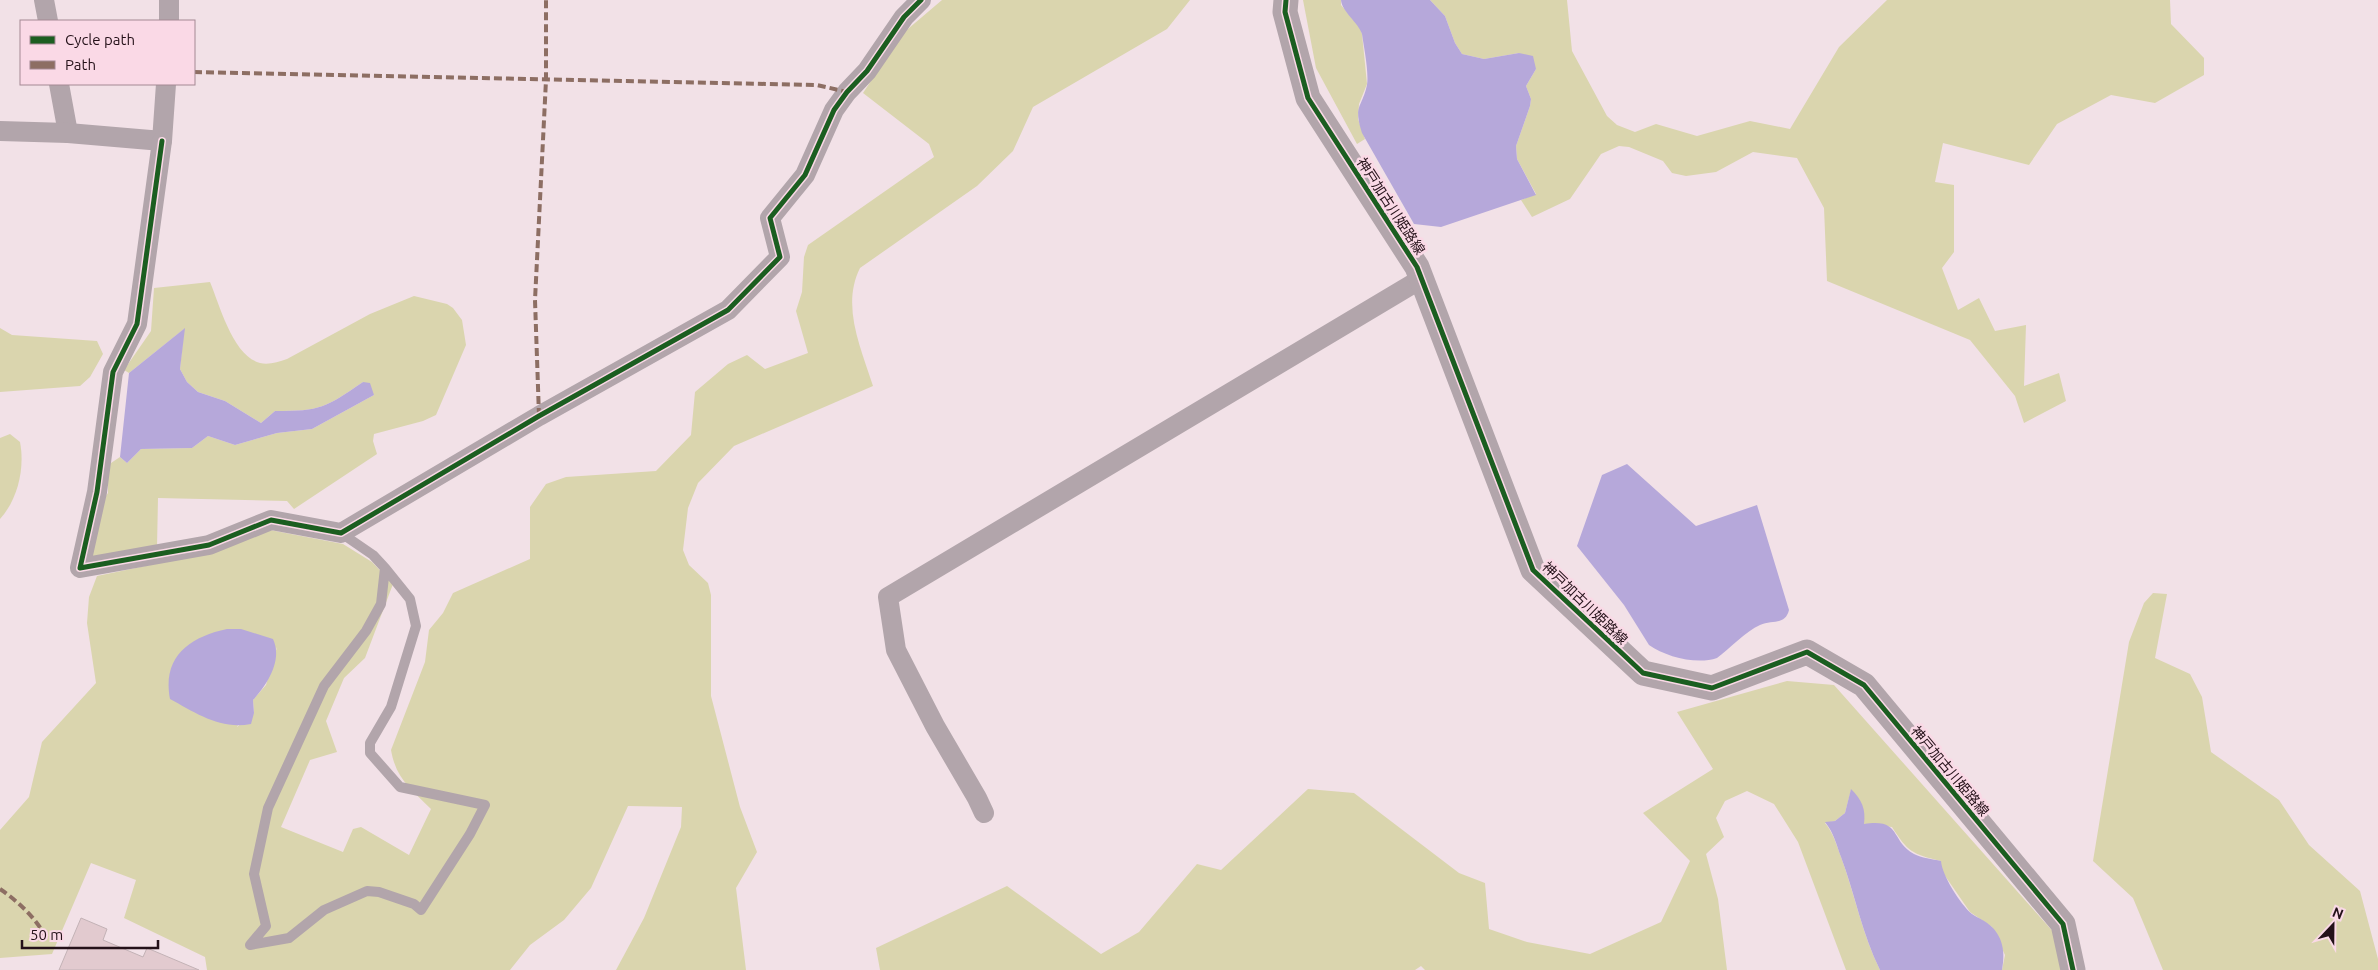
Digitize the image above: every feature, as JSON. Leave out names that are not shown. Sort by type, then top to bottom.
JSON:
[{"type":"street","points":[[44,0],[48,20]]},
{"type":"street","points":[[169,0],[169,20]]},
{"type":"street","points":[[166,85],[162,141],[138,324],[113,372],[97,492],[80,568],[209,545],[271,520],[341,533],[539,416],[728,310],[780,257],[770,218],[805,175],[834,110],[847,92],[867,71],[904,17],[921,0]]},
{"type":"street","name":"神戸加古川姫路線","points":[[1286,0],[1284,12],[1308,98],[1417,267],[1533,570],[1643,673],[1712,688],[1807,652],[1864,685],[2063,924],[2074,970]]},
{"type":"street","points":[[59,85],[68,133]]},
{"type":"street","points":[[0,131],[68,133],[162,141]]},
{"type":"street","points":[[984,813],[935,726],[896,650],[888,597],[1421,279]]},
{"type":"lane","points":[[341,533],[373,555],[385,568],[410,599],[416,626],[391,707],[370,743],[370,753],[400,787],[485,805],[470,834],[421,910],[414,904],[379,892],[366,890],[324,910],[289,938],[250,945],[266,926],[254,874],[268,808],[324,686],[366,631],[381,604],[385,568]]},
{"type":"shaded area","points":[[942,0],[1190,0],[1167,29],[1033,107],[1013,151],[977,186],[860,268],[852,297],[853,312],[859,342],[873,386],[734,446],[698,483],[688,508],[683,550],[689,565],[708,583],[711,595],[711,696],[740,807],[757,852],[736,888],[746,970],[616,970],[644,918],[681,827],[682,807],[628,806],[591,888],[564,920],[530,945],[510,970],[207,970],[205,957],[124,918],[136,880],[91,863],[52,954],[0,958],[0,830],[29,797],[42,742],[96,683],[87,623],[89,597],[97,576],[218,551],[270,530],[343,544],[372,562],[393,584],[365,658],[344,678],[326,721],[337,752],[310,760],[281,827],[343,852],[353,829],[361,827],[409,855],[431,809],[405,783],[393,760],[391,750],[425,662],[429,630],[443,613],[453,593],[530,559],[530,507],[546,484],[566,477],[656,471],[691,435],[695,392],[728,364],[747,355],[765,369],[808,353],[796,311],[802,292],[804,257],[808,245],[934,157],[929,144],[863,93],[902,34]],"holes":[[[277,647],[266,685],[253,700],[254,713],[237,727]]]},
{"type":"shaded area","points":[[1303,0],[1341,0],[1341,5],[1360,27],[1367,84],[1359,104],[1358,119],[1365,139],[1357,144],[1316,68]]},
{"type":"shaded area","points":[[1341,0],[1430,0],[1445,16],[1455,43],[1462,54],[1484,59],[1519,53],[1533,56],[1536,69],[1526,86],[1531,99],[1530,106],[1516,146],[1517,159],[1536,195],[1441,227],[1414,224],[1362,133],[1359,124],[1359,107],[1367,85],[1365,53],[1362,34],[1344,9]]},
{"type":"shaded area","points":[[1430,0],[1567,0],[1572,51],[1607,116],[1617,125],[1635,132],[1656,124],[1697,136],[1750,121],[1790,129],[1839,47],[1887,0],[2170,0],[2171,24],[2204,58],[2204,75],[2155,103],[2111,95],[2057,124],[2029,165],[1943,143],[1935,182],[1954,185],[1954,252],[1942,268],[1958,310],[1979,298],[1995,331],[2026,325],[2024,386],[2059,373],[2066,401],[2024,423],[2015,396],[1970,340],[1827,281],[1824,208],[1797,158],[1753,152],[1716,172],[1686,176],[1672,173],[1663,161],[1629,147],[1619,146],[1601,154],[1570,199],[1532,217],[1521,200],[1536,194],[1517,159],[1516,146],[1530,106],[1531,99],[1526,86],[1536,69],[1519,53],[1484,59],[1462,54],[1455,43],[1445,16]]},
{"type":"shaded area","points":[[210,282],[235,341],[242,351],[263,364],[287,359],[370,314],[414,296],[447,304],[453,308],[462,320],[466,345],[436,415],[423,421],[374,434],[373,441],[377,454],[294,509],[287,501],[158,498],[157,547],[89,563],[101,503],[108,493],[108,465],[120,457],[127,463],[141,449],[192,448],[208,436],[235,445],[277,433],[312,429],[374,395],[363,382],[331,403],[313,409],[275,411],[261,423],[225,401],[198,392],[187,382],[180,369],[184,329],[129,373],[124,370],[151,331],[154,288]]},
{"type":"shaded area","points":[[0,328],[12,335],[97,341],[103,354],[90,377],[80,386],[0,392]]},
{"type":"shaded area","points":[[185,328],[180,369],[187,382],[198,392],[225,401],[261,423],[275,411],[313,409],[331,403],[363,382],[370,383],[374,395],[312,429],[277,433],[235,445],[208,436],[192,448],[141,449],[127,463],[120,457],[129,373]]},
{"type":"shaded area","points":[[10,434],[20,442],[21,473],[16,493],[0,519],[0,438]]},
{"type":"shaded area","points":[[1627,464],[1696,526],[1757,505],[1789,610],[1787,615],[1781,620],[1765,623],[1755,628],[1717,658],[1709,660],[1682,659],[1664,653],[1649,645],[1624,605],[1577,546],[1602,475]]},
{"type":"shaded area","points":[[2153,593],[2167,594],[2155,658],[2190,674],[2202,697],[2211,752],[2279,800],[2309,845],[2360,891],[2378,959],[2378,970],[2163,970],[2133,898],[2093,861],[2129,642],[2144,603]]},
{"type":"shaded area","points":[[227,629],[241,629],[273,639],[276,647],[275,664],[272,672],[253,700],[254,713],[251,724],[229,725],[209,719],[170,699],[170,671],[181,651],[201,637]]},
{"type":"shaded area","points":[[1787,681],[1834,685],[2056,935],[2063,970],[2002,970],[2005,955],[1992,927],[1970,912],[1941,870],[1941,861],[1912,851],[1902,842],[1892,827],[1864,824],[1851,790],[1845,813],[1835,821],[1825,823],[1836,843],[1863,928],[1880,970],[1846,970],[1798,842],[1774,804],[1747,791],[1725,801],[1716,818],[1724,837],[1706,854],[1718,899],[1727,970],[1425,970],[1421,966],[1415,970],[880,970],[876,948],[1007,886],[1101,954],[1139,932],[1197,864],[1221,870],[1308,789],[1354,793],[1459,873],[1485,883],[1489,929],[1527,942],[1590,954],[1661,922],[1690,861],[1643,813],[1713,769],[1677,712]]},
{"type":"shaded area","points":[[1851,789],[1862,805],[1864,824],[1884,824],[1890,827],[1901,843],[1914,854],[1941,861],[1952,889],[1962,903],[1972,914],[1990,925],[1999,937],[2003,953],[2002,970],[1880,970],[1863,928],[1846,871],[1831,830],[1825,822],[1835,821],[1845,813]]},
{"type":"building","points":[[81,918],[107,929],[103,940],[143,957],[147,948],[199,970],[59,970]]},
{"type":"marked path","points":[[539,416],[535,300],[546,80],[546,0]]},
{"type":"marked path","points":[[195,72],[817,85],[847,92]]},
{"type":"marked path","points":[[0,889],[27,912],[39,926],[48,941]]},
{"type":"cycle path","points":[[162,141],[137,324],[113,372],[97,492],[80,568],[209,545],[271,520],[341,533],[539,416],[728,310],[780,257],[770,218],[805,175],[834,110],[847,92],[867,71],[904,17],[921,0]]},
{"type":"cycle path","points":[[1286,0],[1285,12],[1308,98],[1417,267],[1533,570],[1643,673],[1712,688],[1807,652],[1864,685],[2063,924],[2073,970]]}]
